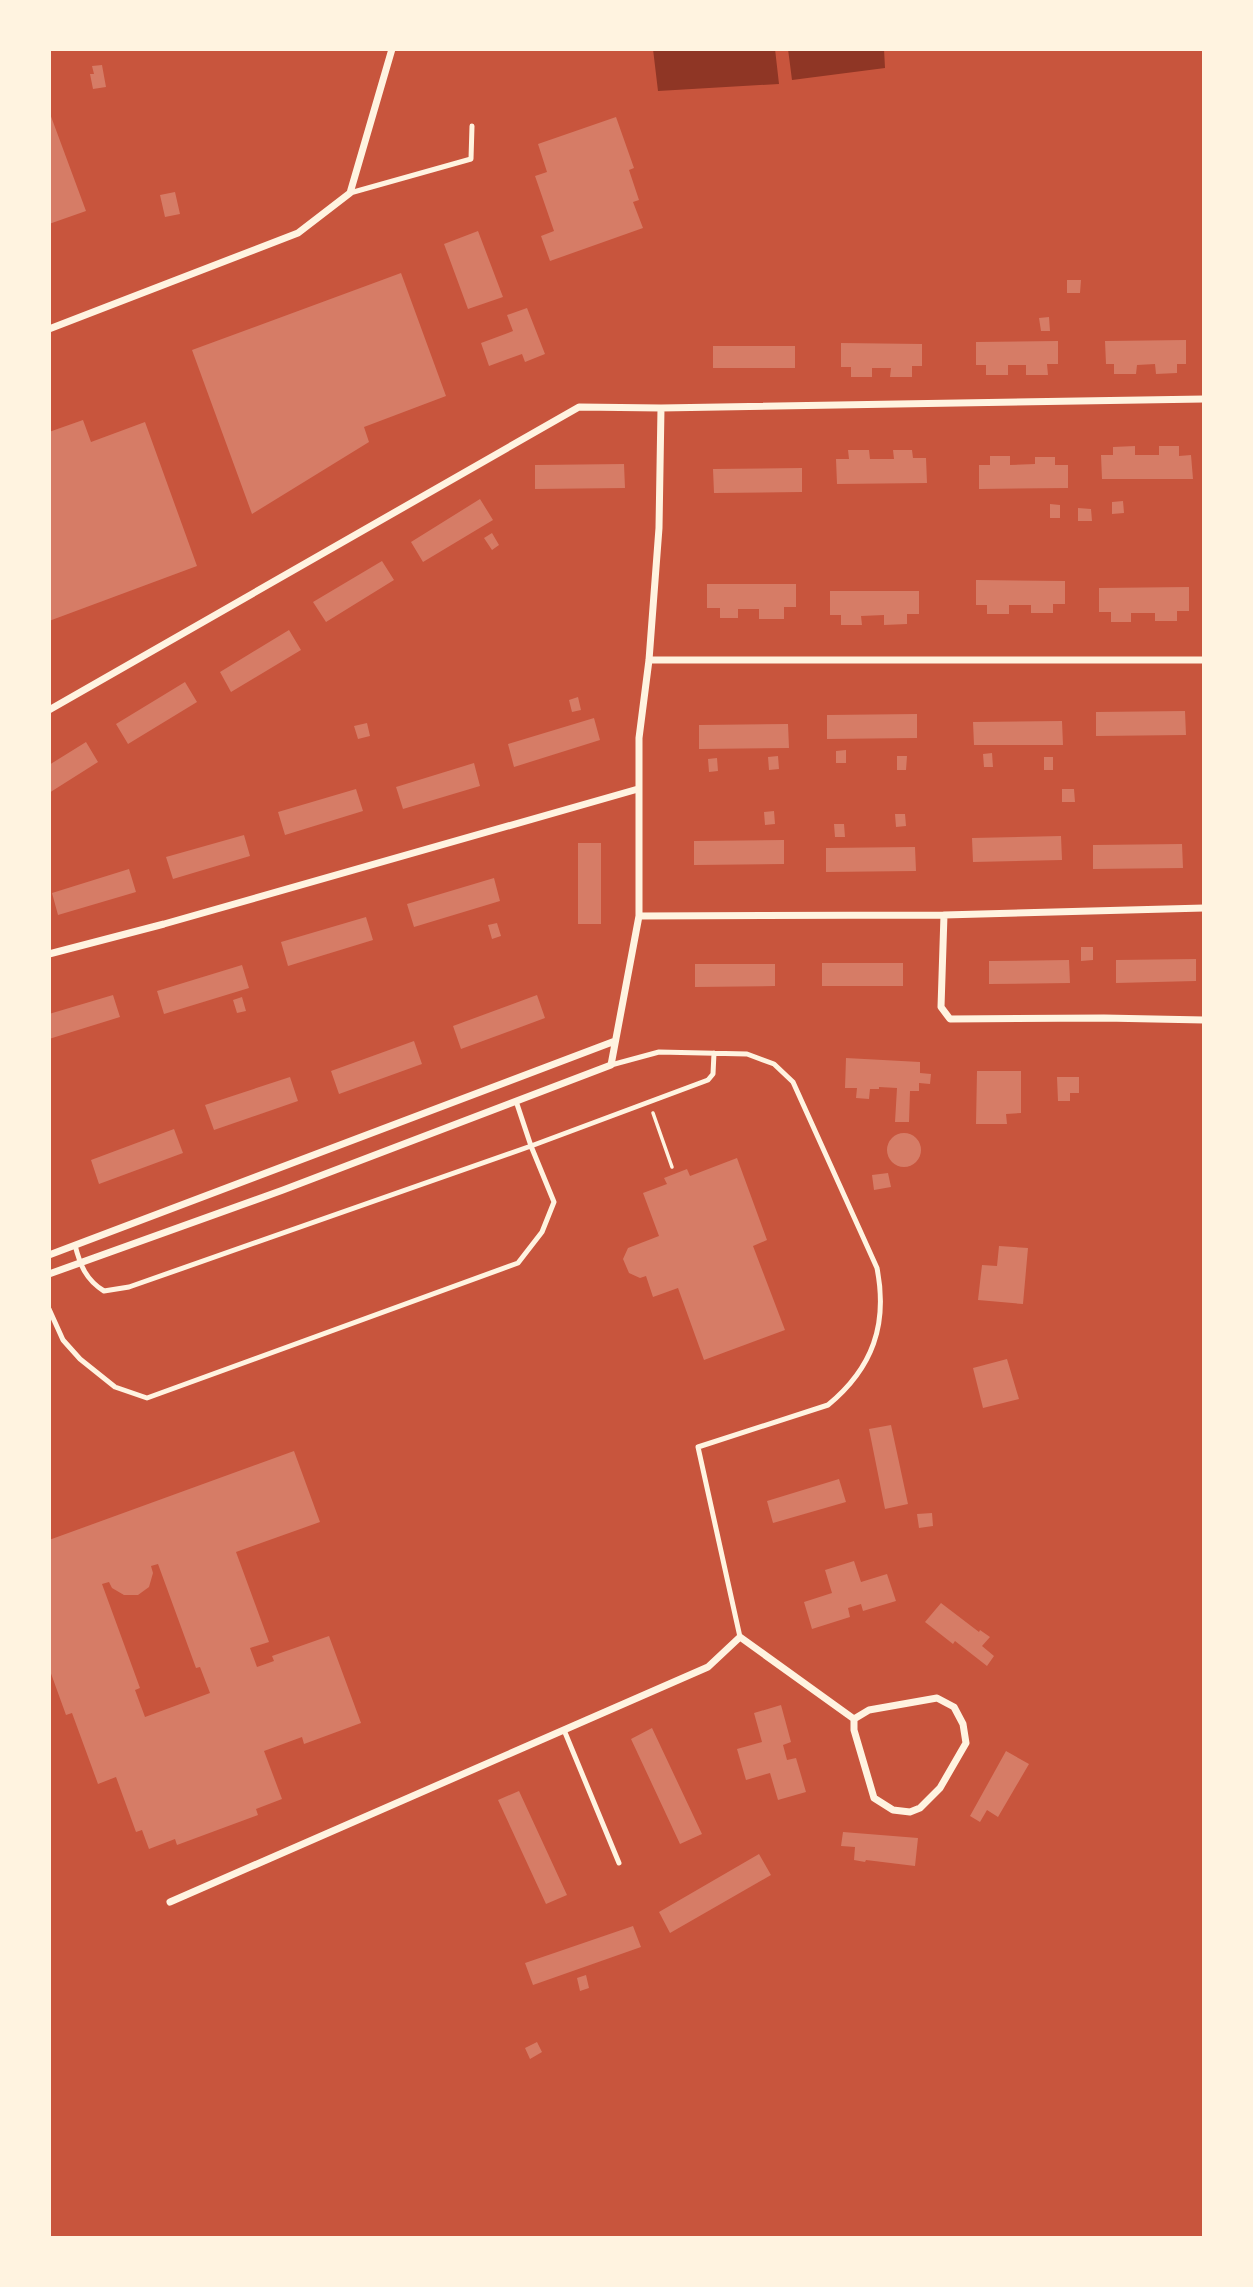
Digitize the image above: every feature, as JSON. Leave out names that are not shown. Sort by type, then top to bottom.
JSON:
[{"type":"street","points":[[49,329],[298,233],[350,193],[392,49]]},
{"type":"street","points":[[49,710],[579,407],[1204,399]]},
{"type":"street","points":[[49,1274],[283,1190],[611,1065],[639,916],[639,738],[649,660],[659,528],[661,408]]},
{"type":"street","points":[[649,660],[1204,660]]},
{"type":"street","points":[[49,954],[164,924],[638,789]]},
{"type":"street","points":[[639,916],[944,915],[1204,908]]},
{"type":"street","points":[[944,915],[941,1007],[950,1019],[1204,1020]]},
{"type":"street","points":[[49,1255],[615,1041]]},
{"type":"street","points":[[170,1902],[708,1667],[740,1637],[854,1719]]},
{"type":"street","points":[[937,1698],[954,1707],[963,1724],[966,1743],[940,1788],[920,1808],[910,1812],[893,1811],[874,1798],[853,1730],[854,1719],[869,1710],[937,1698]]},
{"type":"lane","points":[[350,193],[471,159],[472,126]]},
{"type":"lane","points":[[611,1065],[659,1052],[714,1053],[766,1059],[781,1069],[793,1082],[877,1268],[881,1300],[877,1334],[867,1359],[853,1381],[828,1405],[698,1447],[740,1637]]},
{"type":"lane","points":[[75,1245],[80,1263],[92,1283],[104,1291],[129,1287],[531,1146],[708,1080],[713,1074],[714,1053]]},
{"type":"lane","points":[[49,1309],[63,1339],[80,1359],[115,1387],[147,1398],[517,1264],[542,1232],[554,1202],[516,1101]]},
{"type":"lane","points":[[564,1730],[619,1863]]},
{"type":"path","points":[[649,1102],[672,1167]]},
{"type":"shaded area","points":[[653,49],[775,49],[779,84],[658,91]]},
{"type":"shaded area","points":[[788,49],[884,49],[885,68],[792,80]]},
{"type":"building","points":[[102,65],[106,87],[93,89],[90,74],[94,74],[92,66]]},
{"type":"building","points":[[49,111],[86,211],[49,224]]},
{"type":"building","points":[[616,117],[634,168],[629,170],[639,200],[633,202],[643,228],[550,261],[541,236],[554,231],[535,176],[547,172],[538,144]]},
{"type":"building","points":[[175,192],[180,214],[165,217],[160,195]]},
{"type":"building","points":[[478,231],[503,297],[468,309],[444,244]]},
{"type":"building","points":[[401,273],[446,396],[364,427],[369,442],[252,514],[192,350]]},
{"type":"building","points":[[1067,280],[1081,280],[1080,293],[1067,293]]},
{"type":"building","points":[[527,308],[545,354],[525,362],[522,354],[489,366],[481,343],[513,331],[507,315]]},
{"type":"building","points":[[1049,317],[1050,331],[1041,331],[1039,318]]},
{"type":"building","points":[[1186,340],[1186,364],[1177,364],[1177,373],[1156,374],[1155,364],[1137,365],[1136,374],[1114,374],[1114,364],[1106,364],[1105,341]]},
{"type":"building","points":[[1058,341],[1058,364],[1047,364],[1048,375],[1026,375],[1026,365],[1008,365],[1008,375],[986,375],[986,365],[976,365],[976,342]]},
{"type":"building","points":[[841,343],[922,344],[922,366],[912,366],[912,377],[890,377],[891,368],[872,368],[872,377],[851,377],[851,367],[841,367]]},
{"type":"building","points":[[713,346],[795,346],[795,368],[713,368]]},
{"type":"building","points":[[83,420],[91,442],[145,422],[197,566],[49,621],[49,432]]},
{"type":"building","points":[[1135,446],[1135,455],[1159,455],[1159,446],[1179,446],[1179,456],[1191,455],[1193,479],[1102,479],[1101,455],[1113,455],[1113,447]]},
{"type":"building","points":[[848,450],[869,450],[870,459],[894,459],[893,450],[912,450],[913,458],[926,458],[927,483],[837,484],[836,459],[849,459]]},
{"type":"building","points":[[990,456],[1010,456],[1010,465],[1035,464],[1035,457],[1055,457],[1055,465],[1068,465],[1068,488],[979,489],[979,465],[990,465]]},
{"type":"building","points":[[624,464],[625,488],[535,489],[535,465]]},
{"type":"building","points":[[802,468],[802,492],[714,493],[713,469]]},
{"type":"building","points":[[480,499],[493,520],[423,562],[411,542]]},
{"type":"building","points":[[1123,501],[1124,513],[1112,514],[1112,502]]},
{"type":"building","points":[[1050,504],[1060,505],[1060,518],[1050,518]]},
{"type":"building","points":[[1078,508],[1091,509],[1092,521],[1078,521]]},
{"type":"building","points":[[492,533],[499,545],[492,550],[484,538]]},
{"type":"building","points":[[382,561],[394,580],[326,622],[313,602]]},
{"type":"building","points":[[976,580],[1065,581],[1065,604],[1053,604],[1053,613],[1031,613],[1031,605],[1009,605],[1009,614],[987,614],[987,605],[976,605]]},
{"type":"building","points":[[707,584],[796,584],[796,607],[784,607],[784,619],[759,619],[759,609],[738,609],[738,618],[720,618],[720,608],[707,608]]},
{"type":"building","points":[[1189,587],[1189,611],[1177,611],[1177,621],[1155,621],[1155,613],[1131,613],[1131,622],[1111,622],[1111,612],[1099,612],[1099,588]]},
{"type":"building","points":[[830,591],[919,591],[919,614],[907,614],[907,624],[884,625],[884,615],[861,616],[862,625],[841,625],[841,615],[830,615]]},
{"type":"building","points":[[289,630],[301,650],[231,692],[220,672]]},
{"type":"building","points":[[185,682],[197,702],[128,744],[116,724]]},
{"type":"building","points":[[578,697],[581,710],[572,712],[569,700]]},
{"type":"building","points":[[1185,711],[1186,735],[1096,736],[1096,712]]},
{"type":"building","points":[[917,714],[917,738],[827,739],[827,715]]},
{"type":"building","points":[[594,718],[600,740],[514,767],[508,744]]},
{"type":"building","points":[[1062,721],[1063,745],[974,745],[973,722]]},
{"type":"building","points":[[367,723],[370,736],[358,739],[354,726]]},
{"type":"building","points":[[788,724],[789,748],[699,749],[699,725]]},
{"type":"building","points":[[86,742],[98,762],[49,793],[49,765]]},
{"type":"building","points":[[846,750],[846,763],[836,763],[836,751]]},
{"type":"building","points":[[992,753],[993,767],[984,767],[983,754]]},
{"type":"building","points":[[778,756],[779,769],[769,770],[768,757]]},
{"type":"building","points":[[897,756],[907,756],[906,770],[897,770]]},
{"type":"building","points":[[1044,757],[1053,757],[1053,770],[1044,770]]},
{"type":"building","points":[[717,758],[718,771],[709,772],[708,759]]},
{"type":"building","points":[[474,763],[480,786],[403,809],[396,787]]},
{"type":"building","points":[[356,789],[363,811],[285,835],[278,812]]},
{"type":"building","points":[[1062,789],[1074,789],[1075,802],[1062,802]]},
{"type":"building","points":[[774,811],[775,824],[765,825],[764,812]]},
{"type":"building","points":[[895,814],[905,814],[906,826],[896,827]]},
{"type":"building","points":[[834,824],[844,824],[845,837],[835,837]]},
{"type":"building","points":[[244,835],[250,856],[173,879],[166,857]]},
{"type":"building","points":[[1061,836],[1062,860],[973,862],[972,838]]},
{"type":"building","points":[[784,840],[784,864],[694,865],[694,841]]},
{"type":"building","points":[[578,843],[601,843],[601,924],[578,924]]},
{"type":"building","points":[[1182,844],[1183,868],[1093,869],[1093,845]]},
{"type":"building","points":[[915,847],[916,871],[826,872],[826,848]]},
{"type":"building","points":[[129,869],[136,892],[58,915],[52,893]]},
{"type":"building","points":[[494,878],[500,901],[414,927],[407,904]]},
{"type":"building","points":[[366,917],[373,940],[288,966],[281,942]]},
{"type":"building","points":[[497,923],[501,936],[492,939],[488,925]]},
{"type":"building","points":[[1081,947],[1093,947],[1093,960],[1081,961]]},
{"type":"building","points":[[1196,959],[1196,981],[1116,983],[1116,960]]},
{"type":"building","points":[[1069,960],[1070,983],[989,984],[989,961]]},
{"type":"building","points":[[822,963],[903,963],[903,986],[822,986]]},
{"type":"building","points":[[695,964],[775,964],[775,986],[695,987]]},
{"type":"building","points":[[242,965],[249,988],[164,1014],[157,991]]},
{"type":"building","points":[[113,995],[120,1017],[49,1039],[49,1014]]},
{"type":"building","points":[[537,995],[545,1018],[461,1049],[453,1026]]},
{"type":"building","points":[[242,997],[246,1011],[237,1013],[233,1000]]},
{"type":"building","points":[[414,1041],[422,1064],[339,1094],[331,1071]]},
{"type":"building","points":[[846,1058],[920,1062],[920,1073],[931,1074],[930,1084],[919,1083],[919,1091],[910,1091],[909,1122],[895,1122],[897,1088],[870,1089],[869,1099],[856,1098],[857,1088],[845,1088]]},
{"type":"building","points":[[977,1071],[1021,1071],[1021,1113],[1006,1114],[1007,1124],[976,1124]]},
{"type":"building","points":[[290,1077],[298,1101],[214,1130],[205,1105]]},
{"type":"building","points":[[1057,1077],[1079,1077],[1079,1093],[1070,1093],[1070,1101],[1058,1101]]},
{"type":"building","points":[[174,1129],[183,1153],[99,1184],[91,1160]]},
{"type":"building","points":[[904,1133],[916,1138],[921,1150],[916,1162],[904,1167],[892,1162],[887,1150],[892,1138]]},
{"type":"building","points":[[737,1158],[767,1240],[753,1246],[785,1330],[704,1360],[678,1288],[653,1297],[646,1276],[640,1278],[629,1273],[623,1259],[628,1248],[659,1236],[643,1193],[667,1184],[664,1178],[687,1169],[690,1176]]},
{"type":"building","points":[[888,1173],[891,1187],[874,1190],[872,1175]]},
{"type":"building","points":[[999,1246],[1028,1248],[1023,1304],[978,1300],[982,1265],[997,1266]]},
{"type":"building","points":[[1007,1359],[1019,1399],[983,1408],[973,1368]]},
{"type":"building","points":[[891,1425],[908,1504],[885,1509],[869,1429]]},
{"type":"building","points":[[294,1451],[320,1522],[236,1552],[269,1642],[250,1648],[257,1667],[274,1661],[272,1656],[329,1636],[361,1723],[304,1744],[302,1737],[264,1751],[282,1799],[256,1809],[258,1815],[177,1845],[175,1839],[149,1849],[142,1830],[136,1832],[116,1777],[98,1784],[72,1713],[66,1715],[49,1668],[49,1540]],"holes":[[[158,1564],[196,1668],[200,1667],[210,1693],[145,1717],[135,1690],[140,1688],[102,1584],[109,1582],[112,1588],[124,1595],[138,1595],[149,1587],[153,1573],[151,1566]]]},
{"type":"building","points":[[839,1479],[846,1502],[773,1523],[767,1501]]},
{"type":"building","points":[[932,1513],[933,1526],[919,1528],[917,1514]]},
{"type":"building","points":[[854,1561],[861,1582],[887,1574],[896,1601],[863,1611],[861,1604],[848,1608],[850,1617],[812,1629],[804,1602],[832,1593],[825,1570]]},
{"type":"building","points":[[941,1603],[979,1632],[980,1630],[990,1637],[982,1646],[994,1656],[987,1666],[925,1622]]},
{"type":"building","points":[[781,1705],[791,1742],[783,1745],[787,1760],[796,1758],[806,1792],[778,1800],[770,1773],[746,1780],[737,1749],[762,1742],[754,1713]]},
{"type":"building","points":[[652,1728],[702,1834],[680,1844],[631,1739]]},
{"type":"building","points":[[1006,1751],[1029,1764],[998,1817],[987,1810],[980,1822],[970,1816]]},
{"type":"building","points":[[519,1791],[567,1895],[546,1904],[498,1800]]},
{"type":"building","points":[[843,1832],[918,1838],[915,1866],[854,1860],[855,1847],[841,1846]]},
{"type":"building","points":[[759,1854],[771,1875],[670,1933],[659,1912]]},
{"type":"building","points":[[633,1926],[641,1947],[533,1985],[525,1963]]},
{"type":"building","points":[[586,1975],[589,1988],[580,1991],[577,1978]]},
{"type":"building","points":[[537,2042],[542,2052],[530,2059],[525,2048]]}]
